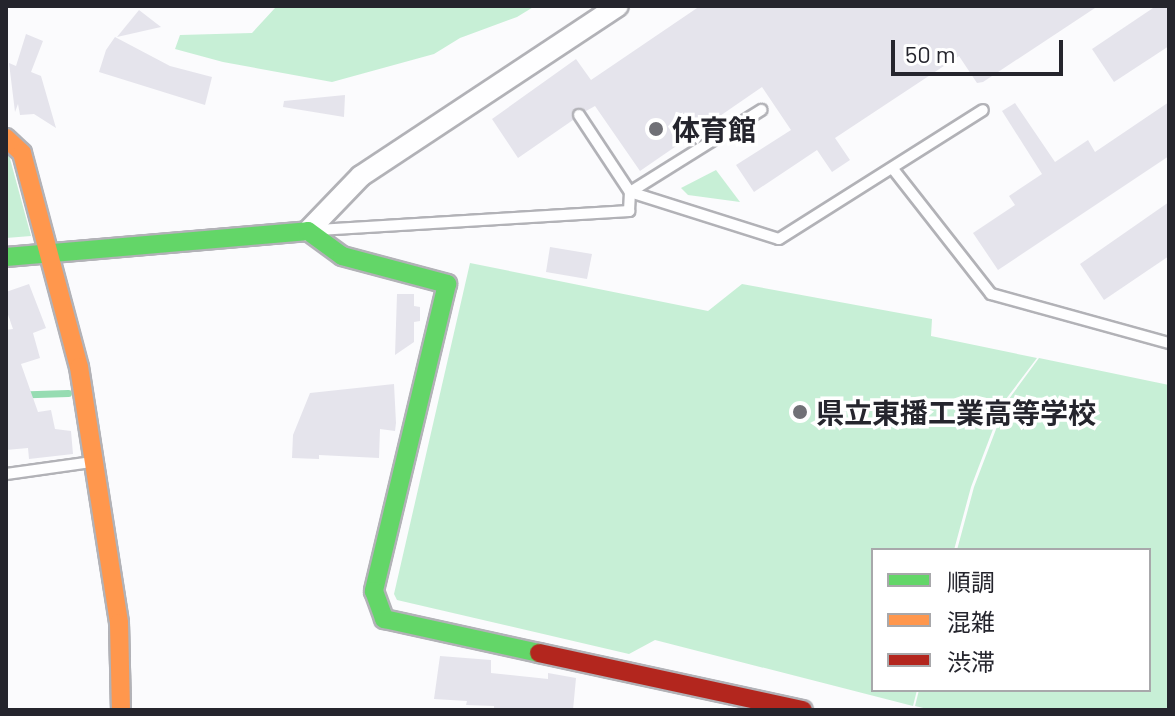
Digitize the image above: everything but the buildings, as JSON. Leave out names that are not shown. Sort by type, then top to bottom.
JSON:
[{"type":"street","points":[[6,257],[308,231],[361,176],[618,6]]},
{"type":"street","points":[[6,138],[22,153],[79,367],[119,623],[121,710]]},
{"type":"street","points":[[308,231],[342,256],[447,284],[374,591],[384,619],[740,703],[803,710]]},
{"type":"lane","points":[[630,192],[761,110]]},
{"type":"lane","points":[[630,192],[779,239],[983,110]]},
{"type":"lane","points":[[308,231],[629,211],[630,192],[579,115]]},
{"type":"lane","points":[[893,169],[991,294],[1169,343]]},
{"type":"lane","points":[[6,474],[93,462]]},
{"type":"green space","points":[[535,6],[517,17],[460,38],[434,54],[332,82],[223,62],[175,49],[180,35],[252,33],[275,8]]},
{"type":"green space","points":[[6,144],[31,236],[6,238]]},
{"type":"green space","points":[[716,170],[740,202],[688,195],[681,188]]},
{"type":"green space","points":[[470,263],[708,311],[742,284],[932,319],[931,336],[1037,358],[1003,403],[971,487],[955,548],[871,548],[871,692],[916,692],[913,706],[655,640],[629,654],[397,600],[394,594]]},
{"type":"green space","name":"県立東播工業高等学校","points":[[1039,358],[1169,385],[1169,710],[932,710],[915,706],[918,692],[1151,692],[1151,548],[958,548],[974,487],[1006,403]]},
{"type":"waterway","points":[[6,395],[68,393]]},
{"type":"traffic: fast","points":[[6,257],[308,231],[342,256],[447,284],[374,591],[384,619],[539,653]]},
{"type":"traffic: slow","points":[[6,138],[22,153],[79,367],[119,623],[121,710]]},
{"type":"traffic: jam","points":[[539,653],[803,710]]},
{"type":"place","name":"体育館","points":[[656,129]]},
{"type":"place","name":"県立東播工業高等学校","points":[[800,412]]}]
